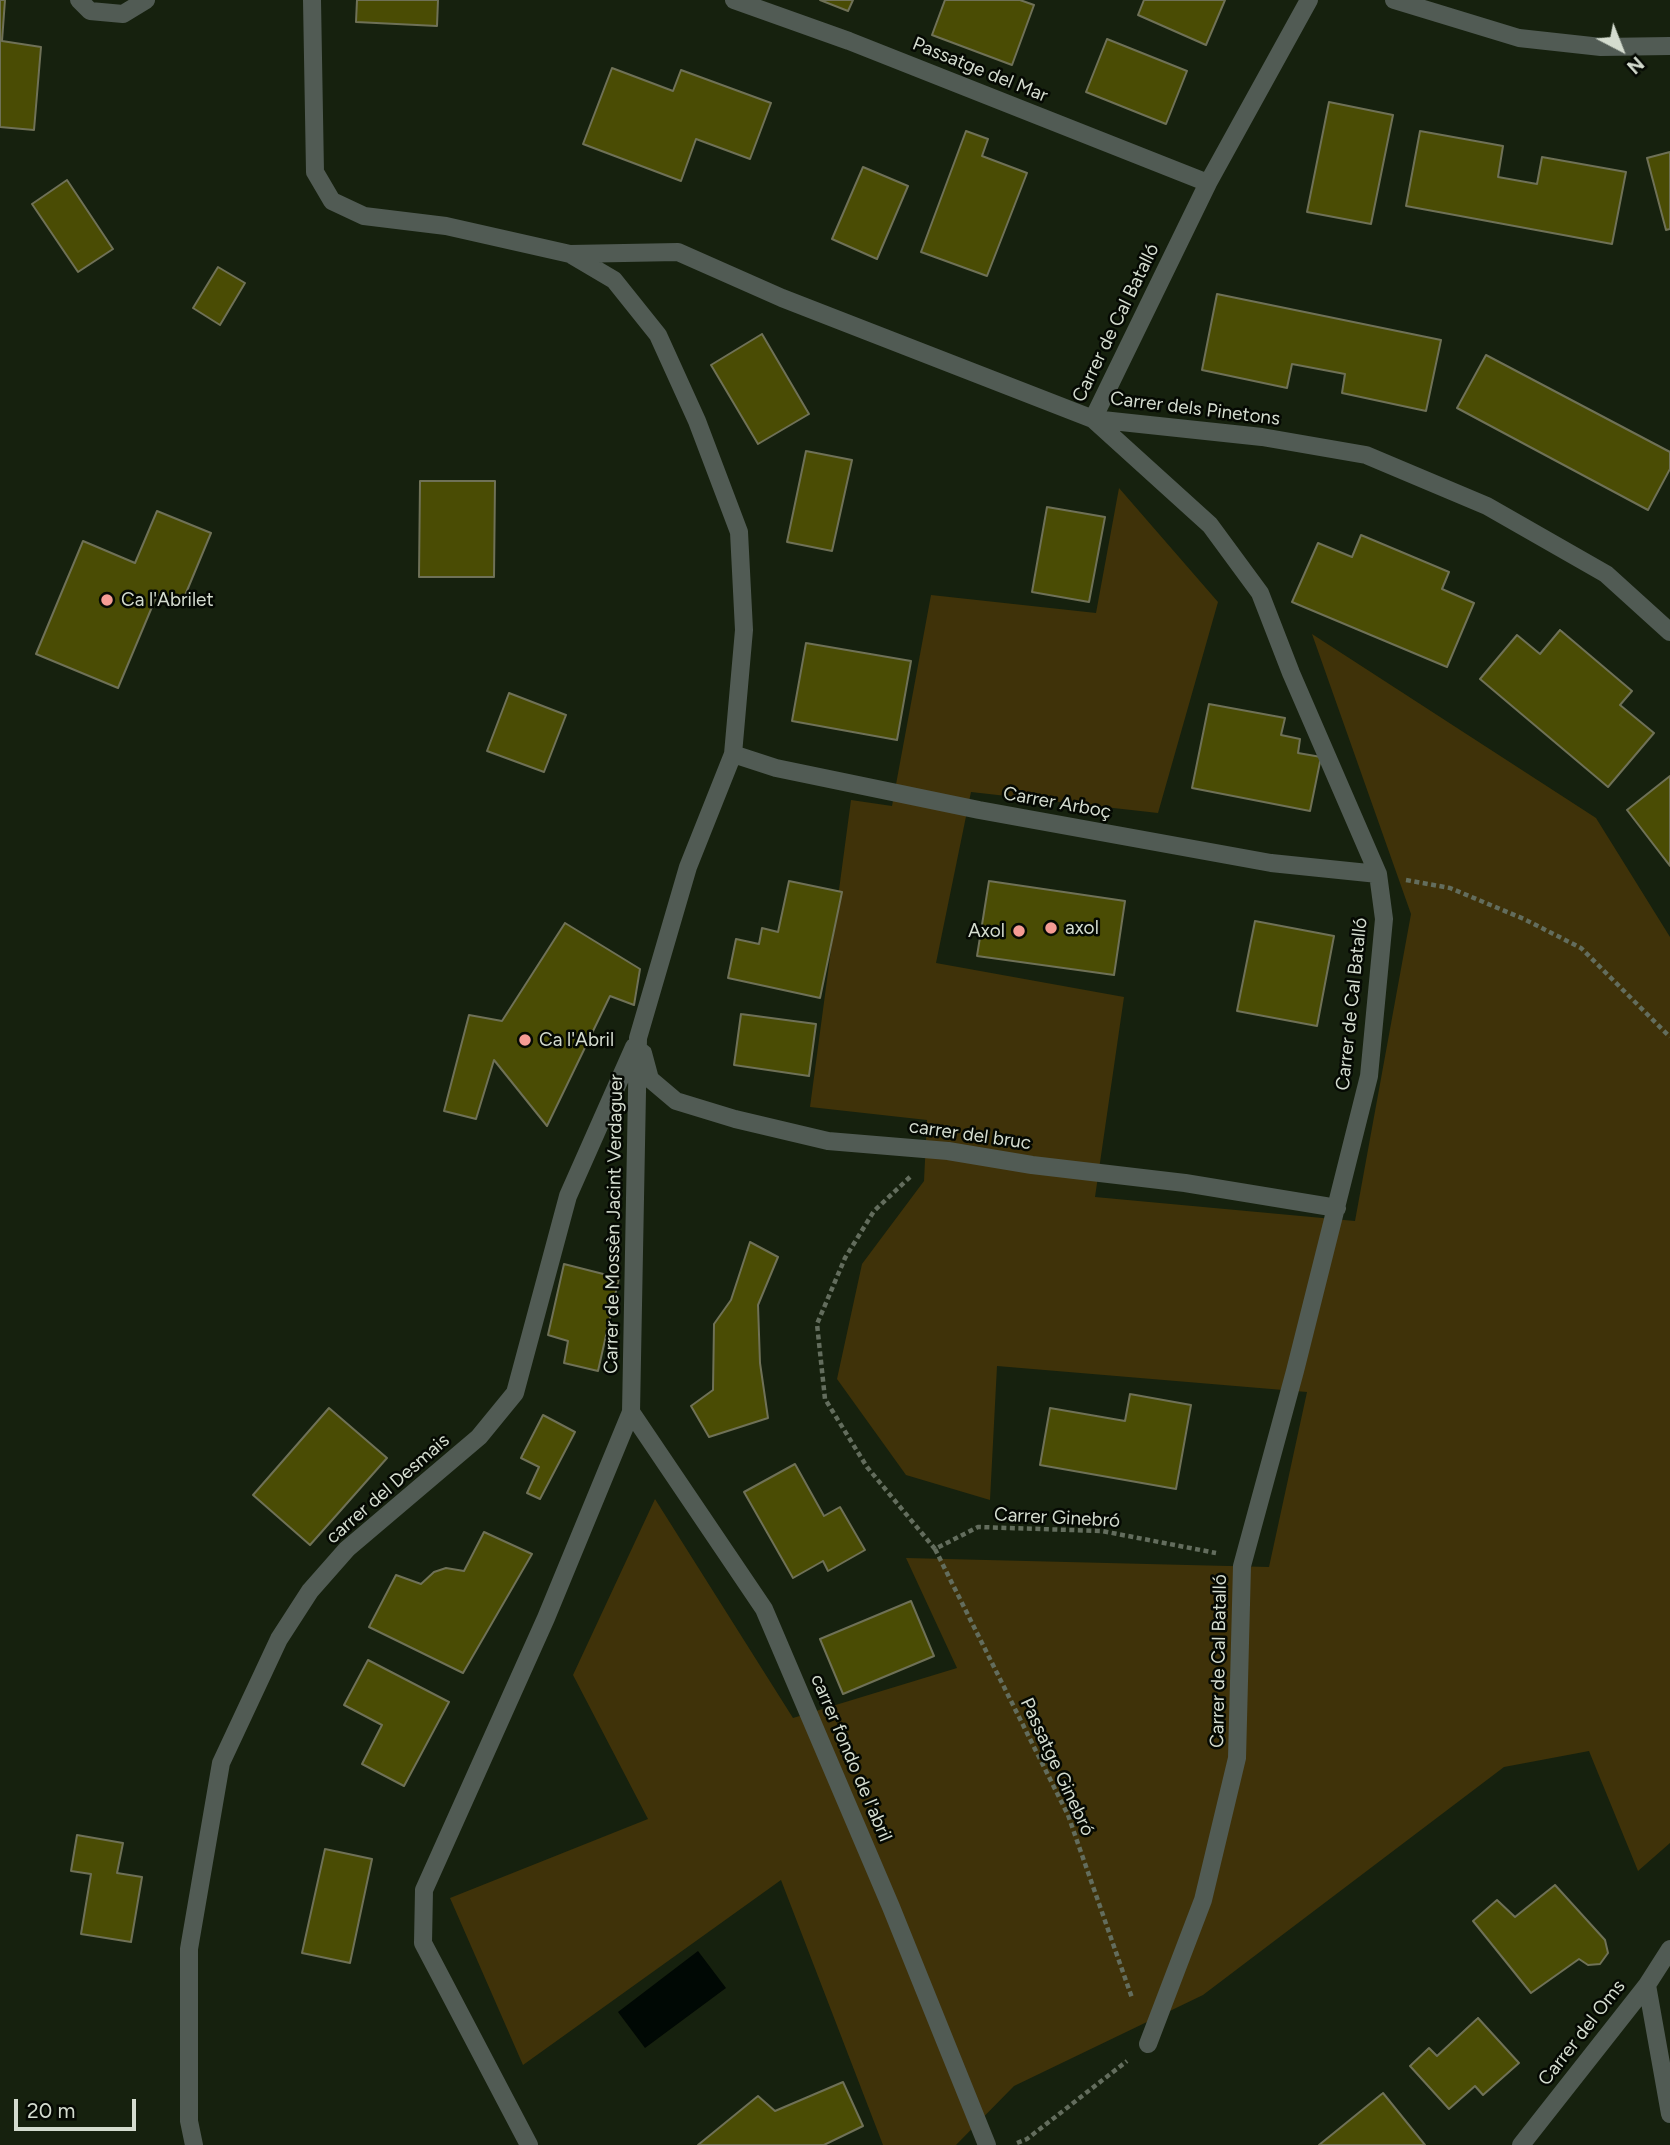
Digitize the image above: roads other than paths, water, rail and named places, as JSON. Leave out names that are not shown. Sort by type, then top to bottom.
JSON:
[{"type":"street","points":[[79,0],[90,11],[123,13],[146,0]]},
{"type":"street","name":"Carrer de Mossèn Jacint Verdaguer","points":[[312,0],[315,172],[332,201],[364,216],[446,226],[570,254],[614,280],[658,335],[697,421],[738,532],[744,630],[733,754],[688,867],[638,1038],[631,1412],[547,1618],[424,1890],[423,1943],[529,2145]]},
{"type":"street","name":"Passatge del Mar","points":[[734,0],[849,41],[1208,183]]},
{"type":"street","name":"Carrer de Cal Batalló","points":[[1148,2044],[1203,1899],[1237,1758],[1242,1566],[1296,1371],[1369,1076],[1384,919],[1378,874],[1291,673],[1260,593],[1210,525],[1093,419],[1208,183],[1310,0]]},
{"type":"street","points":[[1394,0],[1519,38],[1601,47],[1670,47]]},
{"type":"street","name":"Carrer dels Pinetons","points":[[570,254],[678,252],[782,298],[1093,419],[1262,437],[1366,455],[1487,506],[1606,574],[1670,632]]},
{"type":"street","name":"Carrer Arboç","points":[[733,754],[787,770],[979,810],[1271,863],[1378,874]]},
{"type":"street","name":"carrer del bruc","points":[[638,1038],[650,1079],[676,1101],[735,1119],[828,1141],[948,1151],[1032,1165],[1185,1183],[1337,1208]]},
{"type":"street","name":"carrer del Desmais","points":[[194,2145],[189,2121],[189,1948],[221,1763],[279,1639],[310,1591],[346,1549],[480,1437],[515,1393],[568,1196],[638,1038]]},
{"type":"street","name":"carrer fondo de l'abril","points":[[631,1412],[764,1609],[891,1907],[987,2145]]},
{"type":"street","points":[[1647,1985],[1670,1949]]},
{"type":"street","name":"Carrer del Oms","points":[[1647,1985],[1670,2114]]},
{"type":"street","name":"Carrer del Oms","points":[[1521,2145],[1647,1985]]},
{"type":"place","name":"Ca l'Abrilet","points":[[107,600]]},
{"type":"place","name":"axol","points":[[1051,928]]},
{"type":"place","name":"Axol","points":[[1019,931]]},
{"type":"place","name":"Ca l'Abril","points":[[525,1040]]}]
